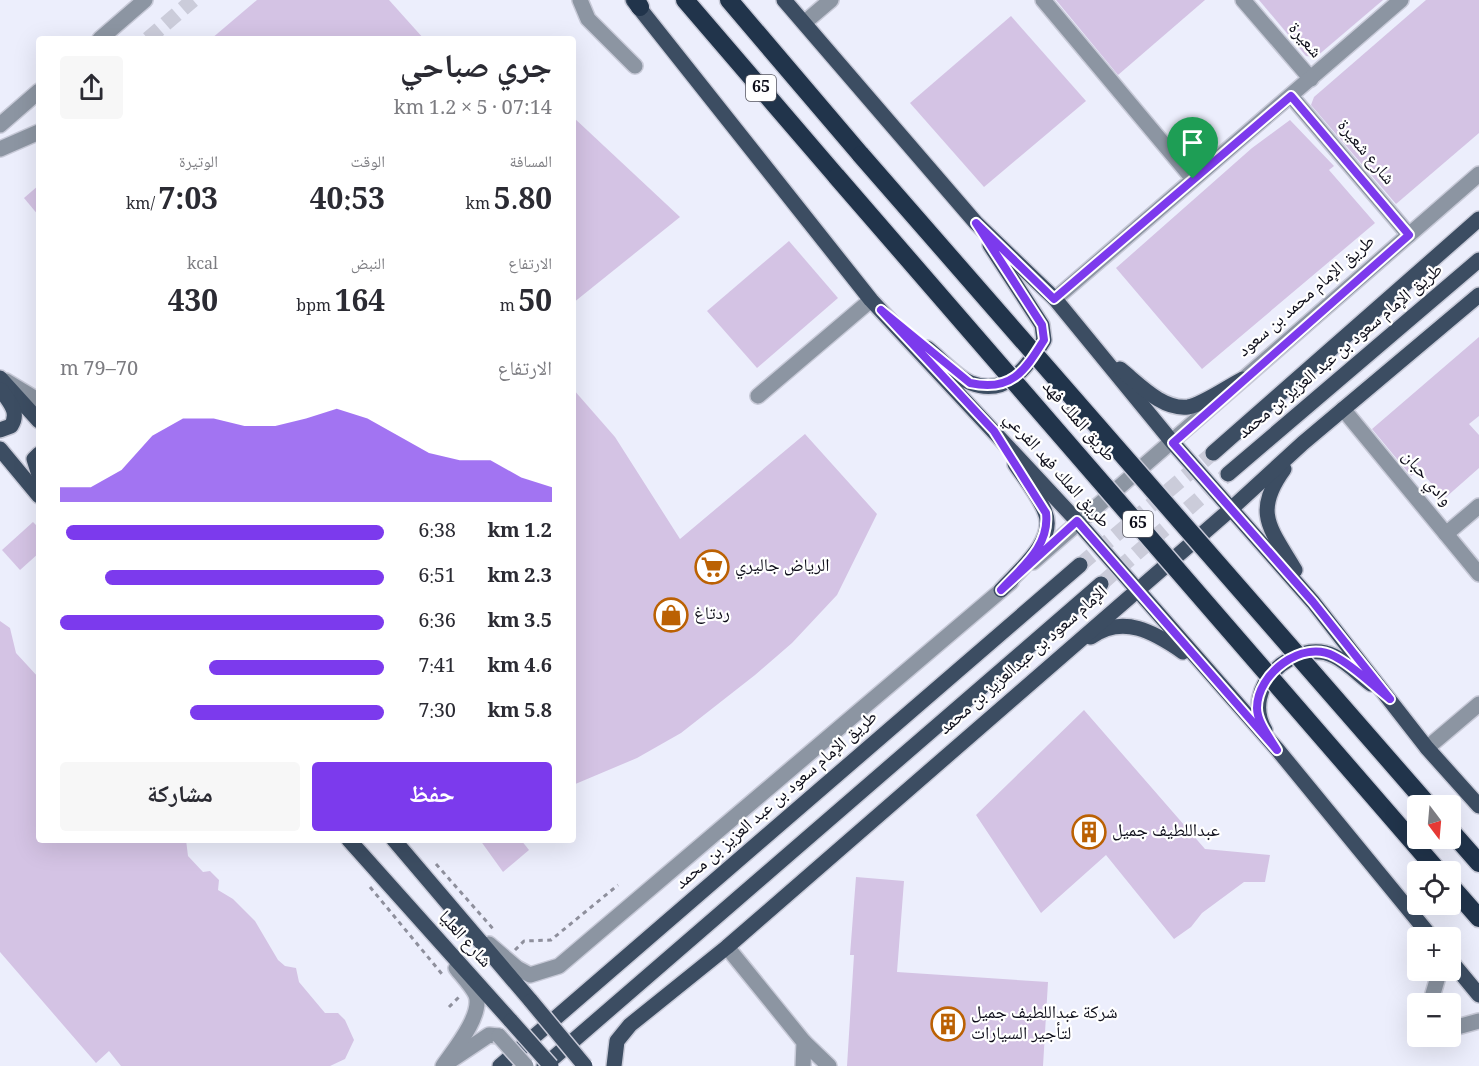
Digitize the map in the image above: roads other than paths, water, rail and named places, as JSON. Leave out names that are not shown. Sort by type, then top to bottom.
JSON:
[{"type":"highway","name":"طريق الملك فهد","points":[[686,0],[1430,861]]},
{"type":"highway","name":"طريق الملك فهد","points":[[729,0],[861,155],[1419,795]]},
{"type":"highway","points":[[1461,842],[1473,856]]},
{"type":"highway","points":[[1461,898],[1479,918]]},
{"type":"main road","points":[[784,0],[976,223],[1054,299],[1173,443],[1313,602],[1427,747],[1479,806]]},
{"type":"main road","name":"طريق الملك فهد الفرعي","points":[[636,2],[876,305],[1077,521],[1277,750],[1423,927]]},
{"type":"main road","name":"طريق الإمام سعود بن عبد العزيز بن محمد","points":[[1213,453],[1479,219]]},
{"type":"main road","points":[[876,305],[970,383],[986,387],[1008,383],[1028,367],[1044,340],[1042,325],[976,223]]},
{"type":"main road","name":"طريق الإمام سعود بن عبد العزيز بن محمد","points":[[1228,474],[1479,260]]},
{"type":"main road","name":"الإمام سعود بن عبدالعزيز بن محمد","points":[[614,1066],[616,1041],[630,1025],[728,947],[1303,443],[1479,295]]},
{"type":"main road","points":[[1098,352],[1159,400],[1174,406],[1190,407],[1243,379]]},
{"type":"main road","points":[[0,382],[36,418]]},
{"type":"main road","points":[[0,382],[15,410],[15,420],[11,426],[0,430]]},
{"type":"main road","points":[[994,431],[1046,513],[1048,528],[1042,543],[1001,590]]},
{"type":"main road","points":[[1303,443],[1271,487],[1265,504],[1271,528],[1313,602]]},
{"type":"main road","points":[[0,449],[36,492]]},
{"type":"main road","name":"طريق الإمام سعود بن عبد العزيز بن محمد","points":[[500,1066],[1080,565]]},
{"type":"main road","points":[[544,1066],[1101,584]]},
{"type":"main road","points":[[1044,669],[1103,628],[1129,624],[1162,637],[1204,667]]},
{"type":"main road","points":[[1277,750],[1257,709],[1260,692],[1275,670],[1298,656],[1316,653],[1333,655],[1390,699]]},
{"type":"main road","name":"شارع العليا","points":[[352,843],[551,1066]]},
{"type":"main road","name":"شارع العليا","points":[[397,843],[585,1066]]},
{"type":"main road","points":[[1461,973],[1479,995]]},
{"type":"street","points":[[103,36],[145,0]]},
{"type":"street","points":[[580,0],[588,19],[634,66]]},
{"type":"street","points":[[804,23],[831,0]]},
{"type":"street","points":[[1042,0],[1193,179]]},
{"type":"street","name":"شعيرة","points":[[1243,0],[1311,79]]},
{"type":"street","points":[[1054,299],[1401,0]]},
{"type":"street","points":[[0,125],[36,94]]},
{"type":"street","name":"شارع شعيرة","points":[[1291,96],[1409,235]]},
{"type":"street","points":[[0,149],[36,133]]},
{"type":"street","name":"طريق الإمام محمد بن سعود","points":[[462,921],[517,968],[530,975],[559,966],[1001,590],[1077,521],[1173,443],[1243,379],[1479,174]]},
{"type":"street","points":[[758,396],[876,305]]},
{"type":"street","points":[[0,382],[36,400]]},
{"type":"street","name":"وادي حبان","points":[[1343,409],[1479,574]]},
{"type":"street","points":[[1446,534],[1479,506]]},
{"type":"street","points":[[1427,747],[1479,704]]},
{"type":"street","points":[[434,936],[476,996],[472,1020],[443,1066]]},
{"type":"street","points":[[728,947],[804,1042],[828,1066]]},
{"type":"street","points":[[1461,1026],[1479,1021]]},
{"type":"street","points":[[443,1066],[475,1042],[489,1035],[500,1036],[525,1066]]},
{"type":"street","points":[[802,1066],[804,1042]]},
{"type":"tunnel","points":[[151,36],[193,0]]},
{"type":"tunnel","points":[[1080,565],[1213,453]]},
{"type":"tunnel","points":[[1101,584],[1228,474]]},
{"type":"place","name":"الرياض جاليري","points":[[712,567]]},
{"type":"place","name":"ردتاغ","points":[[671,615]]},
{"type":"place","name":"عبداللطيف جميل","points":[[1089,832]]},
{"type":"place","name":"شركة عبداللطيف جميل لتأجير السيارات","points":[[948,1024]]}]
